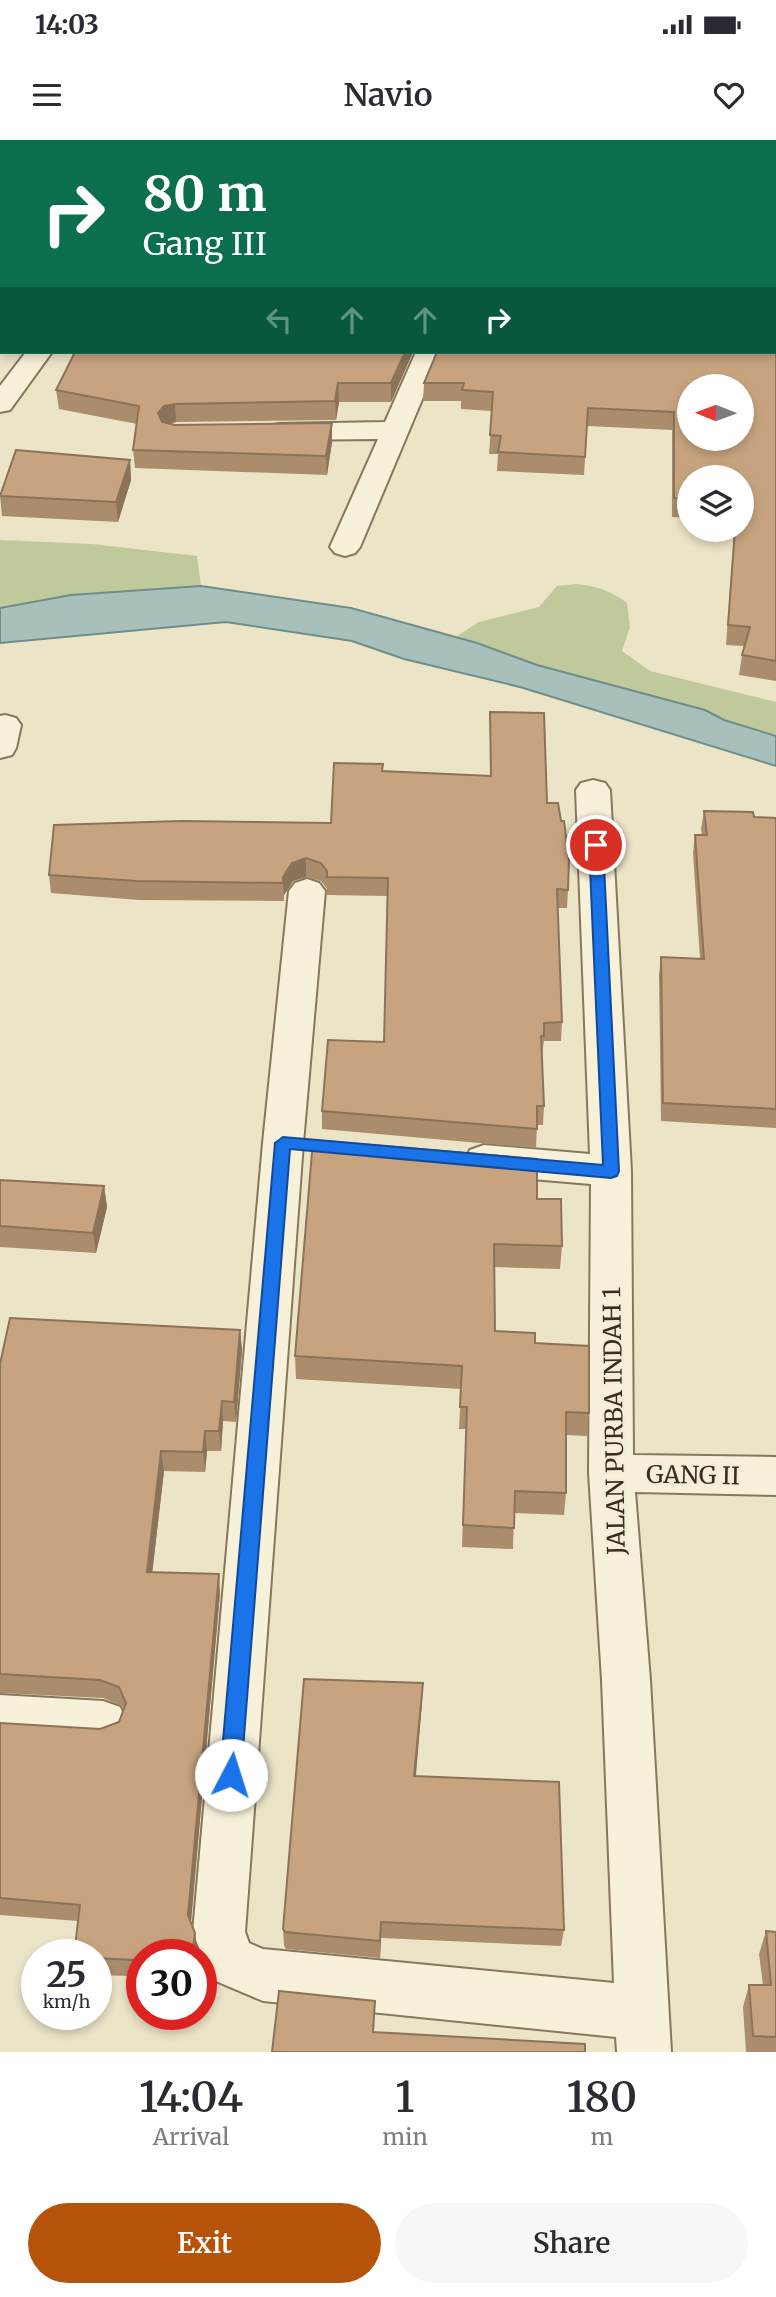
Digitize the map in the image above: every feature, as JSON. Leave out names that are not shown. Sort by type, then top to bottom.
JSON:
[{"type":"street","points":[[0,404],[38,354]]},
{"type":"street","points":[[345,547],[428,354]]},
{"type":"street","points":[[258,432],[396,430]]},
{"type":"street","name":"JALAN PURBA INDAH 1","points":[[593,790],[611,1171],[611,1473],[626,1680],[643,2032]]},
{"type":"street","points":[[307,891],[303,1144],[219,1932],[230,1961],[263,1975],[643,2032]]},
{"type":"street","points":[[447,1157],[611,1171]]},
{"type":"street","name":"GANG II","points":[[611,1473],[776,1476]]},
{"type":"street","points":[[0,1717],[103,1723]]},
{"type":"green space","points":[[0,540],[92,544],[197,556],[201,586],[71,595],[0,608]]},
{"type":"green space","points":[[577,584],[604,590],[627,603],[630,627],[622,651],[650,671],[776,702],[776,736],[724,720],[705,710],[537,665],[477,643],[454,638],[479,622],[539,607],[557,586]]},
{"type":"water","points":[[201,586],[351,608],[477,643],[537,665],[705,710],[724,720],[776,736],[776,766],[520,687],[404,659],[352,641],[226,622],[0,643],[0,608],[71,595]]},
{"type":"building","points":[[74,354],[404,354],[391,383],[338,383],[335,401],[175,404],[164,406],[158,413],[162,422],[175,425],[332,423],[326,456],[133,450],[139,406],[56,390]]},
{"type":"building","points":[[436,354],[776,354],[776,661],[742,655],[750,627],[728,625],[734,542],[754,542],[754,465],[677,465],[677,498],[674,498],[674,412],[588,408],[585,457],[498,452],[501,436],[490,435],[493,392],[462,390],[464,383],[424,383]]},
{"type":"building","points":[[16,450],[130,460],[116,502],[0,496]]},
{"type":"building","points":[[490,712],[544,713],[547,803],[558,803],[561,821],[564,821],[569,859],[568,890],[557,889],[562,1022],[544,1023],[544,1036],[541,1036],[544,1106],[537,1106],[537,1129],[322,1111],[328,1040],[384,1042],[388,878],[327,877],[327,871],[321,863],[306,858],[292,863],[283,877],[283,883],[137,881],[49,875],[54,825],[181,821],[331,823],[334,763],[383,764],[382,771],[491,776]]},
{"type":"building","points":[[704,811],[753,812],[754,817],[776,818],[776,1109],[663,1103],[661,957],[704,959],[695,835],[707,835]]},
{"type":"building","points":[[313,1140],[537,1159],[537,1199],[561,1199],[562,1246],[494,1244],[495,1331],[535,1333],[535,1343],[589,1346],[589,1413],[566,1412],[566,1493],[515,1491],[514,1528],[463,1525],[467,1407],[460,1407],[462,1366],[295,1356]]},
{"type":"building","points":[[0,1180],[104,1186],[93,1233],[0,1226]]},
{"type":"building","points":[[10,1318],[240,1330],[234,1402],[222,1401],[219,1431],[205,1431],[203,1452],[161,1451],[147,1572],[219,1574],[188,1915],[195,1933],[194,1939],[126,1939],[126,1960],[112,1959],[112,1939],[76,1939],[80,1905],[0,1898],[0,1723],[100,1729],[119,1722],[126,1703],[119,1687],[100,1680],[0,1674],[0,1364]]},
{"type":"building","points":[[304,1679],[423,1683],[414,1776],[559,1782],[564,1930],[381,1922],[380,1941],[285,1932],[283,1929]]},
{"type":"building","points":[[766,1931],[776,1932],[776,2037],[753,2036],[749,1985],[771,1985]]},
{"type":"building","points":[[279,1991],[375,2001],[373,2032],[585,2044],[585,2052],[272,2052]]},
{"type":"route","points":[[231,1775],[283,1143],[611,1171],[596,845]]}]
